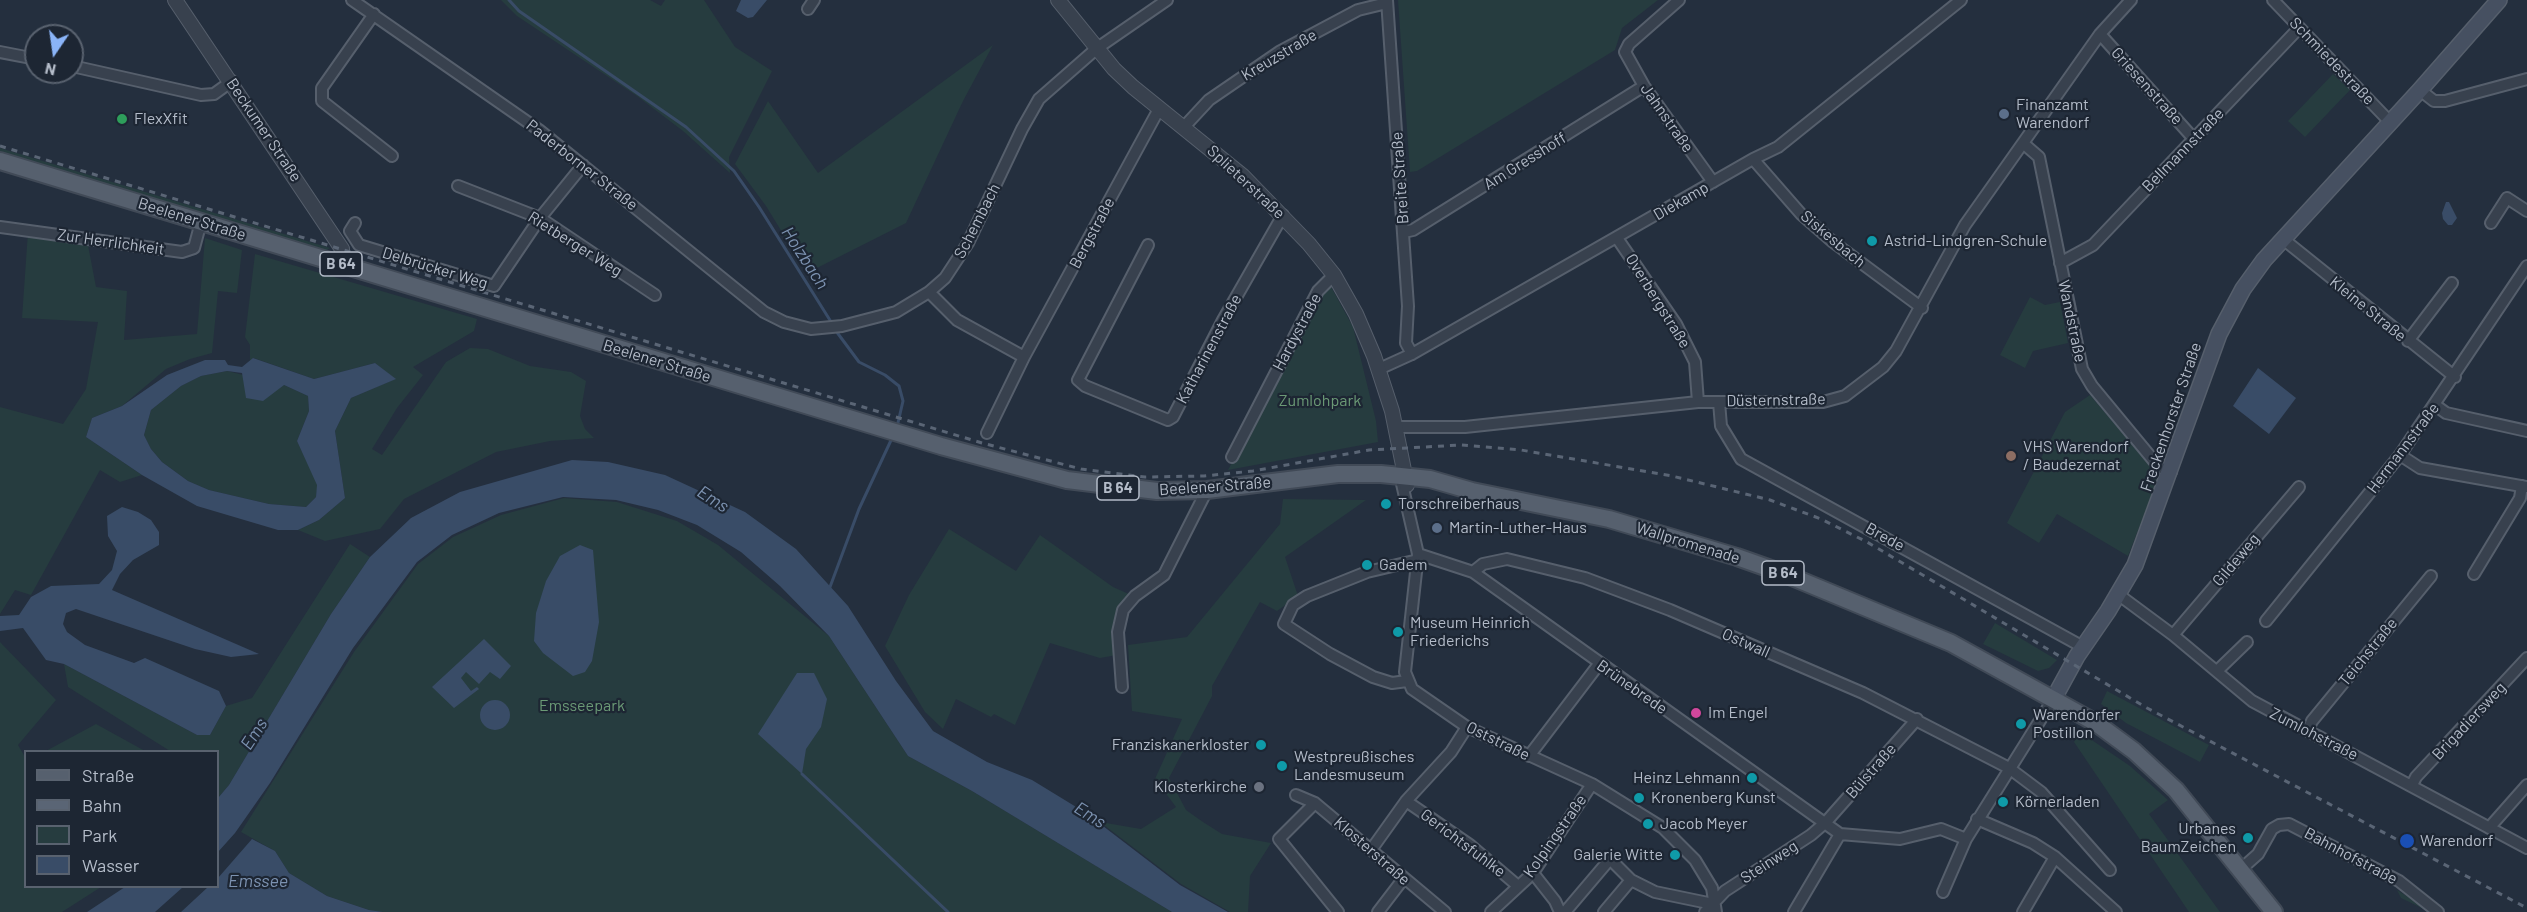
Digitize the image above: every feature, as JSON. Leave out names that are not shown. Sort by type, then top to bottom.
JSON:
[{"type":"main road","name":"Freckenhorster Straße","points":[[2054,698],[2083,647],[2119,596],[2146,539],[2229,311],[2264,260],[2421,90],[2499,0]]},
{"type":"main road","name":"Beelener Straße","points":[[0,161],[895,432],[1067,480],[1122,489],[1207,490],[1355,473],[1404,480]]},
{"type":"main road","name":"Wallpromenade","points":[[1404,480],[1435,480],[1472,491],[1609,519],[1785,574],[1951,643],[2054,698]]},
{"type":"main road","name":"B 64","points":[[2054,698],[2118,739],[2155,769],[2176,790],[2274,912]]},
{"type":"street","name":"Beckumer Straße","points":[[175,0],[232,81],[342,249],[341,264]]},
{"type":"street","name":"Paderborner Straße","points":[[352,0],[539,130],[764,312],[784,322],[811,329]]},
{"type":"street","name":"Splieterstraße","points":[[1058,0],[1096,49],[1133,87],[1243,176],[1283,215],[1334,275],[1356,314],[1379,369],[1396,427],[1404,480]]},
{"type":"street","name":"Schembach","points":[[811,329],[842,326],[896,312],[929,292],[945,278],[968,243],[1022,129],[1039,99],[1096,49],[1167,0]]},
{"type":"street","name":"Jahnstraße","points":[[1678,0],[1629,44],[1625,52],[1644,86],[1713,182]]},
{"type":"street","name":"Diekamp","points":[[1379,369],[1412,354],[1753,159],[1778,147],[1961,0]]},
{"type":"street","name":"Schmiedestraße","points":[[2273,0],[2391,123]]},
{"type":"street","name":"Kreuzstraße","points":[[1183,128],[1209,100],[1279,52],[1358,10],[1387,1]]},
{"type":"street","name":"Breite Straße","points":[[1387,1],[1404,232],[1408,306],[1406,343],[1412,354]]},
{"type":"street","name":"Düsternstraße","points":[[1396,427],[1465,427],[1592,411],[1698,402],[1823,402],[1845,396],[1883,367],[1903,341],[1965,225],[2125,2]]},
{"type":"street","points":[[374,14],[322,88],[322,101],[392,156]]},
{"type":"street","name":"Bellmannstraße","points":[[2060,262],[2093,245],[2299,28]]},
{"type":"street","name":"Griesenstraße","points":[[2100,34],[2194,138]]},
{"type":"street","points":[[0,52],[24,56]]},
{"type":"street","points":[[84,69],[201,95],[214,94],[232,81]]},
{"type":"street","points":[[2421,90],[2434,101],[2445,102],[2527,79]]},
{"type":"street","name":"Am Gresshoff","points":[[1404,232],[1413,230],[1644,86]]},
{"type":"street","name":"Bergstraße","points":[[987,433],[1024,357],[1159,109]]},
{"type":"street","name":"Wandstraße","points":[[2024,144],[2039,157],[2082,369],[2092,386],[2159,467],[2171,472]]},
{"type":"street","name":"Siskesbach","points":[[1753,159],[1801,214],[1833,242],[1922,308]]},
{"type":"street","name":"Delbrücker Weg","points":[[354,223],[350,231],[358,245],[494,286],[540,218],[583,165]]},
{"type":"street","name":"Rietberger Weg","points":[[458,186],[540,218],[655,295]]},
{"type":"street","points":[[2491,224],[2506,198],[2527,211]]},
{"type":"street","name":"Katharinenstraße","points":[[1148,245],[1078,380],[1085,386],[1168,420],[1173,417],[1223,320],[1283,215]]},
{"type":"street","name":"Zur Herrlichkeit","points":[[0,227],[182,252],[194,248],[201,222]]},
{"type":"street","name":"Overbergstraße","points":[[1617,238],[1676,324],[1695,362],[1698,402]]},
{"type":"street","name":"Kleine Straße","points":[[2283,239],[2455,377]]},
{"type":"street","name":"Hermannstraße","points":[[2266,621],[2400,455],[2455,377],[2527,266]]},
{"type":"street","name":"Hardystraße","points":[[1232,457],[1318,291],[1334,275]]},
{"type":"street","points":[[2408,341],[2451,283]]},
{"type":"street","points":[[929,292],[957,320],[1024,357]]},
{"type":"street","name":"Splieterstraße","points":[[1387,398],[1404,480]]},
{"type":"street","name":"Brede","points":[[1719,402],[1721,426],[1741,459],[2083,647]]},
{"type":"street","points":[[2435,405],[2446,413],[2527,431]]},
{"type":"street","points":[[2400,455],[2420,468],[2525,487],[2474,574]]},
{"type":"street","points":[[1404,480],[1418,557],[1405,672],[1407,681],[1392,683],[1374,677],[1330,654],[1284,624],[1293,605],[1307,596],[1367,572],[1418,557]]},
{"type":"street","name":"Gildeweg","points":[[2173,634],[2299,487]]},
{"type":"street","points":[[1122,687],[1118,632],[1123,610],[1135,596],[1164,575],[1207,490]]},
{"type":"street","name":"Brünebrede","points":[[1418,557],[1473,572],[1840,834]]},
{"type":"street","name":"Ostwall","points":[[1473,572],[1483,564],[1508,559],[1585,578],[1670,610],[1863,693],[2009,768],[2041,792],[2110,870]]},
{"type":"street","name":"Teichstraße","points":[[2308,730],[2319,712],[2431,576]]},
{"type":"street","name":"Zumlohstraße","points":[[2119,596],[2173,634],[2252,701],[2527,848]]},
{"type":"street","points":[[2217,671],[2247,642]]},
{"type":"street","name":"Brigadiersweg","points":[[2412,785],[2416,777],[2527,658]]},
{"type":"street","points":[[1529,756],[1599,664]]},
{"type":"street","name":"Oststraße","points":[[1407,681],[1419,694],[1467,727],[1592,784],[1663,828],[1695,860],[1712,888],[1712,909]]},
{"type":"street","name":"Freckenhorster Straße","points":[[1943,892],[1977,819],[2054,698]]},
{"type":"street","name":"Bülstraße","points":[[1826,822],[1917,719]]},
{"type":"street","points":[[1371,850],[1406,801],[1450,752],[1467,727]]},
{"type":"street","name":"Kolpingstraße","points":[[1491,912],[1533,873],[1592,784]]},
{"type":"street","points":[[2488,828],[2527,785]]},
{"type":"street","name":"Klosterstraße","points":[[1296,795],[1315,803],[1445,912]]},
{"type":"street","name":"Gerichtsfuhlke","points":[[1406,801],[1470,845],[1518,886]]},
{"type":"street","points":[[1315,803],[1279,839],[1338,912]]},
{"type":"street","points":[[1977,819],[2033,843],[2055,857],[2110,910]]},
{"type":"street","name":"Steinweg","points":[[1712,909],[1725,891],[1811,835],[1826,822]]},
{"type":"street","name":"Bahnhofstraße","points":[[2240,870],[2258,854],[2272,829],[2278,825],[2289,824],[2399,881],[2438,912]]},
{"type":"street","points":[[1794,912],[1840,834],[1900,839],[1941,830],[1966,839]]},
{"type":"street","points":[[2023,912],[2055,857]]},
{"type":"street","points":[[1565,912],[1610,859],[1631,880],[1655,892],[1712,909]]},
{"type":"street","points":[[1533,873],[1555,901],[1560,912]]},
{"type":"street","points":[[1378,912],[1404,878]]},
{"type":"street","points":[[1604,912],[1631,880]]},
{"type":"green space","points":[[501,0],[650,0],[661,6],[665,0],[704,0],[735,47],[772,71],[729,157],[730,173],[683,131],[637,96],[517,16]]},
{"type":"green space","points":[[1398,0],[1658,0],[1622,28],[1615,50],[1417,171],[1410,172]]},
{"type":"green space","points":[[993,45],[963,101],[906,223],[807,273],[766,206],[735,164],[768,101],[818,173]]},
{"type":"green space","points":[[2333,74],[2350,90],[2305,137],[2288,121]]},
{"type":"green space","points":[[0,148],[330,248],[325,251],[0,153]]},
{"type":"green space","points":[[28,232],[87,240],[96,287],[127,291],[124,340],[197,334],[205,238],[242,250],[237,293],[218,291],[212,353],[166,369],[122,406],[92,418],[86,437],[142,475],[120,482],[100,470],[31,595],[15,590],[0,614],[0,407],[63,424],[86,389],[98,322],[22,318]]},
{"type":"green space","points":[[255,254],[477,319],[474,331],[413,367],[423,375],[397,408],[372,449],[382,455],[446,362],[470,348],[488,349],[530,366],[571,372],[586,381],[580,416],[585,429],[594,438],[550,441],[496,452],[404,499],[380,529],[325,541],[298,530],[319,520],[345,498],[335,431],[351,398],[395,379],[375,363],[314,379],[254,358],[250,360],[250,345],[245,337]]},
{"type":"green space","name":"Zumlohpark","points":[[1330,285],[1353,327],[1376,421],[1378,442],[1228,470],[1320,292]]},
{"type":"green space","points":[[2030,297],[2045,305],[2060,302],[2068,343],[2033,351],[2025,368],[2000,355]]},
{"type":"green space","points":[[227,371],[284,385],[308,396],[309,411],[297,441],[318,484],[316,497],[306,507],[269,504],[209,490],[188,481],[162,462],[151,449],[144,435],[151,410],[181,386],[201,376]]},
{"type":"green space","points":[[2090,395],[2159,477],[2128,556],[2057,514],[2039,543],[2007,523],[2065,412]]},
{"type":"green space","name":"Emsseepark","points":[[564,498],[617,502],[677,521],[718,545],[829,636],[908,756],[972,791],[1172,912],[383,912],[369,910],[327,896],[289,873],[275,851],[241,832],[354,652],[418,564],[453,537],[501,515]]},
{"type":"green space","points":[[1283,499],[1366,500],[1285,557],[1298,596],[1277,611],[1260,602],[1212,686],[1212,696],[1169,778],[1186,810],[1203,822],[1222,834],[1271,843],[1250,876],[1248,912],[1230,912],[1181,884],[1100,822],[1141,829],[1176,807],[1155,779],[1182,719],[1132,711],[1128,645],[1187,637],[1280,524]]},
{"type":"green space","points":[[949,529],[1016,571],[1040,535],[1113,587],[1131,595],[1117,655],[1100,658],[1050,643],[1015,725],[994,714],[991,717],[956,699],[943,729],[925,712],[885,646],[909,595]]},
{"type":"green space","points":[[350,544],[370,557],[331,614],[229,785],[219,797],[219,750],[168,750],[68,687],[64,664],[197,735],[210,735],[226,706],[252,698]]},
{"type":"green space","points":[[1995,623],[2057,660],[2049,668],[2038,671],[1983,644]]},
{"type":"green space","points":[[0,642],[56,700],[18,745],[24,755],[24,888],[99,888],[62,912],[0,912]]},
{"type":"green space","points":[[2107,691],[2209,745],[2200,762],[2126,723],[2101,704]]},
{"type":"green space","points":[[96,724],[143,750],[48,750]]},
{"type":"green space","points":[[2080,732],[2130,766],[2168,800],[2149,814],[2220,912],[2189,912],[2074,742]]},
{"type":"green space","points":[[2397,890],[2413,900],[2430,912],[2401,898]]},
{"type":"water","points":[[741,0],[767,0],[753,17],[748,18],[736,11]]},
{"type":"water","points":[[2446,202],[2449,202],[2457,218],[2452,225],[2448,225],[2443,219],[2442,213]]},
{"type":"water","points":[[253,358],[314,379],[375,363],[396,379],[351,398],[335,431],[345,498],[319,520],[298,530],[278,530],[197,506],[142,475],[86,437],[92,418],[122,406],[167,375],[205,360],[225,360],[228,365],[242,367]],"holes":[[[227,371],[242,373],[246,398],[263,401],[284,385],[308,396],[309,411],[297,441],[317,485],[316,497],[306,507],[269,504],[209,490],[188,481],[162,462],[151,449],[144,435],[151,410],[181,386],[201,376]]]},
{"type":"water","points":[[2258,368],[2296,398],[2269,434],[2233,406]]},
{"type":"water","name":"Ems","points":[[572,460],[608,462],[665,475],[745,512],[796,549],[848,606],[896,681],[933,731],[987,762],[1032,780],[1086,813],[1180,885],[1228,912],[1172,912],[972,791],[908,756],[829,636],[780,586],[741,552],[697,525],[658,510],[616,500],[563,497],[499,513],[452,535],[417,562],[353,648],[270,783],[235,833],[219,851],[219,797],[229,785],[331,614],[370,557],[411,518],[460,492]]},
{"type":"water","points":[[122,507],[138,512],[151,520],[159,532],[159,545],[133,560],[120,574],[112,590],[259,654],[231,657],[195,649],[76,609],[66,613],[63,624],[67,632],[85,645],[134,663],[145,658],[219,691],[226,706],[210,735],[197,735],[64,664],[46,660],[23,628],[0,631],[0,616],[19,615],[31,597],[51,586],[99,584],[112,570],[117,551],[108,536],[107,516]]},
{"type":"water","points":[[580,545],[593,550],[599,622],[592,661],[585,672],[573,676],[543,653],[534,641],[536,613],[546,581],[560,556]]},
{"type":"water","points":[[484,639],[511,666],[500,679],[490,672],[479,684],[466,672],[461,678],[471,691],[477,687],[479,689],[454,708],[432,687]]},
{"type":"water","points":[[797,673],[814,673],[827,699],[821,727],[806,749],[802,774],[758,734]]},
{"type":"water","points":[[495,700],[506,704],[510,715],[506,726],[495,730],[484,726],[480,715],[484,704]]},
{"type":"water","name":"Emssee","points":[[252,839],[275,851],[289,873],[327,896],[369,910],[383,912],[181,912],[207,888],[219,888],[219,877]]},
{"type":"water","points":[[123,888],[182,888],[155,912],[87,912]]},
{"type":"waterway","name":"Holzbach","points":[[509,0],[519,11],[686,127],[734,171],[833,325]]},
{"type":"waterway","name":"Holzbach","points":[[836,331],[859,362],[885,375],[899,386],[903,401],[897,427]]},
{"type":"waterway","name":"Holzbach","points":[[830,587],[859,509],[893,436]]},
{"type":"waterway","points":[[802,774],[948,912]]},
{"type":"railway","points":[[0,146],[982,443],[1081,469],[1145,477],[1204,476],[1253,471],[1369,450],[1461,445],[1521,450],[1672,476],[1770,500],[1821,519],[1867,542],[2147,708],[2527,908]]},
{"type":"place","name":"Finanzamt Warendorf","points":[[2004,114]]},
{"type":"place","name":"FlexXfit","points":[[122,119]]},
{"type":"place","name":"Astrid-Lindgren-Schule","points":[[1872,241]]},
{"type":"place","name":"VHS Warendorf / Baudezernat","points":[[2011,456]]},
{"type":"place","name":"Torschreiberhaus","points":[[1386,504]]},
{"type":"place","name":"Martin-Luther-Haus","points":[[1437,528]]},
{"type":"place","name":"Gadem","points":[[1367,565]]},
{"type":"place","name":"Museum Heinrich Friederichs","points":[[1398,632]]},
{"type":"place","name":"Im Engel","points":[[1696,713]]},
{"type":"place","name":"Warendorfer Postillon","points":[[2021,724]]},
{"type":"place","name":"Franziskanerkloster","points":[[1261,745]]},
{"type":"place","name":"Westpreußisches Landesmuseum","points":[[1282,766]]},
{"type":"place","name":"Heinz Lehmann","points":[[1752,778]]},
{"type":"place","name":"Klosterkirche","points":[[1259,787]]},
{"type":"place","name":"Kronenberg Kunst","points":[[1639,798]]},
{"type":"place","name":"Körnerladen","points":[[2003,802]]},
{"type":"place","name":"Jacob Meyer","points":[[1648,824]]},
{"type":"place","name":"Urbanes BaumZeichen","points":[[2248,838]]},
{"type":"place","name":"Warendorf","points":[[2407,841]]},
{"type":"place","name":"Galerie Witte","points":[[1675,855]]}]
